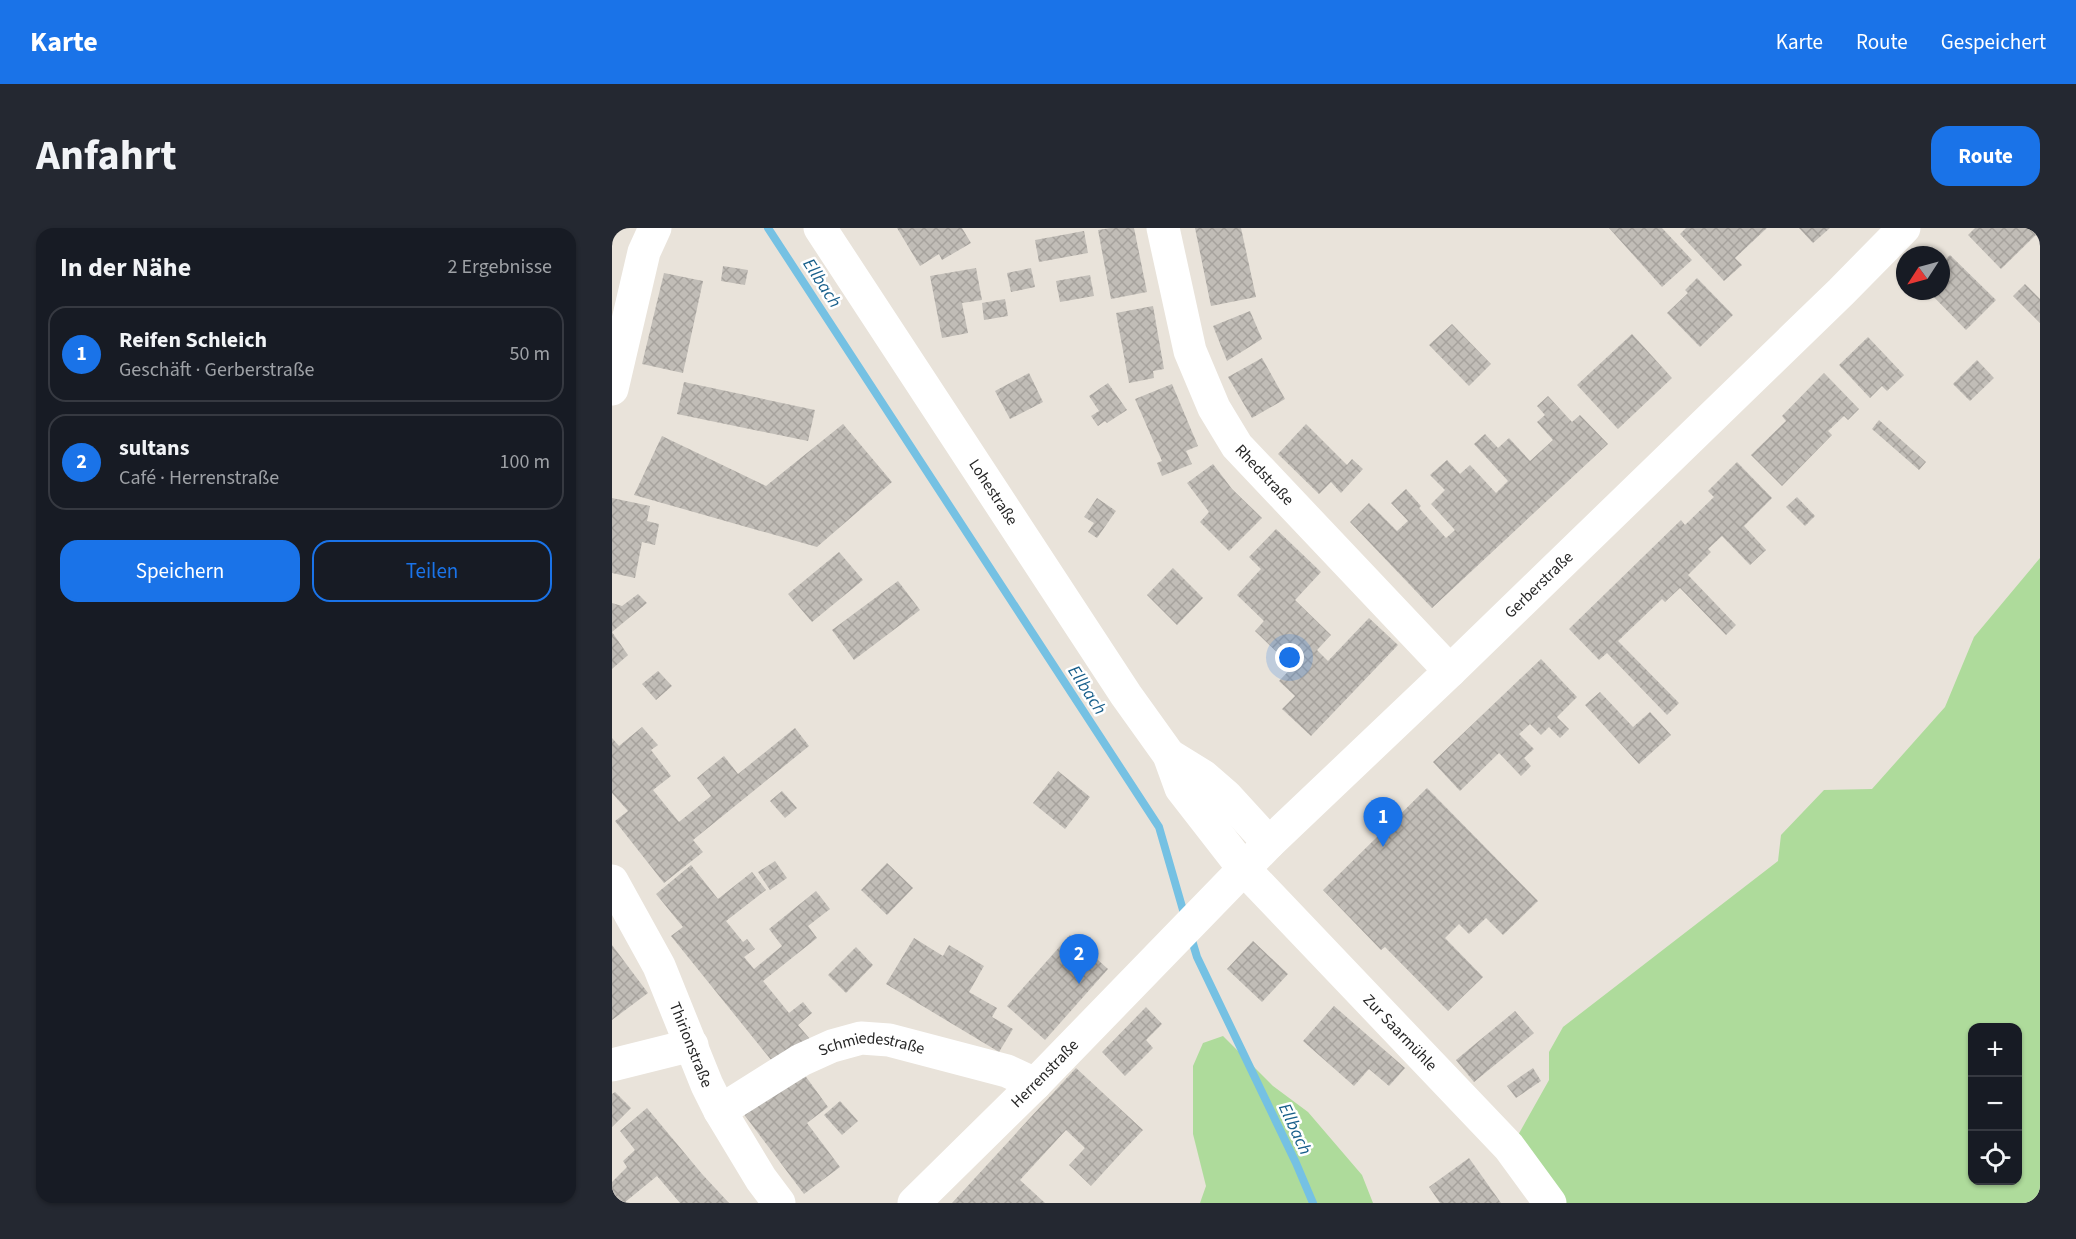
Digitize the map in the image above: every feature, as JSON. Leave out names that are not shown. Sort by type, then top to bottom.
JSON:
[{"type":"street","points":[[612,390],[644,252],[655,228]]},
{"type":"street","name":"Lohestraße","points":[[820,228],[1126,695],[1169,755],[1181,788],[1244,869]]},
{"type":"street","name":"Rhedstraße","points":[[1163,228],[1190,351],[1214,408],[1237,446],[1450,671]]},
{"type":"street","name":"Gerberstraße","points":[[1173,940],[1269,843],[1450,671],[1841,292],[1904,228]]},
{"type":"street","name":"Lohestraße","points":[[1169,755],[1203,776],[1226,796],[1269,843]]},
{"type":"street","name":"Zur Saarmühle","points":[[1244,869],[1509,1147],[1550,1203]]},
{"type":"street","name":"Thirionstraße","points":[[612,881],[659,966],[720,1112],[761,1179],[779,1203]]},
{"type":"street","name":"Herrenstraße","points":[[914,1203],[1035,1084],[1173,940]]},
{"type":"street","name":"Schmiedestraße","points":[[720,1112],[801,1060],[832,1046],[861,1038],[889,1040],[1007,1071],[1035,1084]]},
{"type":"street","points":[[612,1065],[692,1045]]},
{"type":"green space","points":[[2040,558],[2040,1203],[1565,1203],[1517,1137],[1549,1080],[1549,1052],[1563,1027],[1778,861],[1781,835],[1824,790],[1872,789],[1945,707],[1974,637]]},
{"type":"green space","points":[[1223,1036],[1273,1086],[1308,1112],[1362,1175],[1373,1203],[1200,1203],[1206,1186],[1193,1134],[1193,1066],[1203,1043]]},
{"type":"building","points":[[897,228],[962,228],[971,243],[942,260],[939,254],[920,266]]},
{"type":"building","points":[[1134,228],[1147,292],[1111,299],[1098,230]]},
{"type":"building","points":[[1195,228],[1241,228],[1256,297],[1211,306]]},
{"type":"building","points":[[1609,228],[1662,228],[1692,260],[1662,287]]},
{"type":"building","points":[[1686,228],[1767,228],[1735,258],[1742,265],[1724,281],[1680,234]]},
{"type":"building","points":[[1799,228],[1830,228],[1813,243]]},
{"type":"building","points":[[1975,228],[2040,228],[2040,231],[2001,269],[1968,235]]},
{"type":"building","points":[[1084,231],[1088,253],[1039,262],[1035,240]]},
{"type":"building","points":[[1950,255],[1996,300],[1966,330],[1937,300],[1950,300]]},
{"type":"building","points":[[723,266],[748,270],[745,285],[721,281]]},
{"type":"building","points":[[976,268],[982,300],[962,303],[968,333],[942,338],[930,276]]},
{"type":"building","points":[[1031,268],[1035,287],[1011,292],[1007,273]]},
{"type":"building","points":[[664,273],[703,281],[683,373],[642,364]]},
{"type":"building","points":[[1090,275],[1094,296],[1060,302],[1056,281]]},
{"type":"building","points":[[1697,278],[1733,315],[1700,347],[1667,313],[1688,293],[1685,290]]},
{"type":"building","points":[[2025,284],[2040,299],[2040,323],[2013,296]]},
{"type":"building","points":[[1005,299],[1008,316],[984,320],[982,303]]},
{"type":"building","points":[[1153,306],[1164,369],[1153,371],[1154,378],[1129,383],[1116,313]]},
{"type":"building","points":[[1250,311],[1262,339],[1227,361],[1213,326]]},
{"type":"building","points":[[1452,324],[1491,364],[1469,386],[1429,345]]},
{"type":"building","points":[[1632,334],[1672,378],[1618,429],[1577,385]]},
{"type":"building","points":[[1868,337],[1904,375],[1887,391],[1882,386],[1870,398],[1839,365]]},
{"type":"building","points":[[1262,358],[1285,399],[1252,418],[1228,377]]},
{"type":"building","points":[[1977,360],[1994,378],[1970,401],[1953,384]]},
{"type":"building","points":[[1029,373],[1043,402],[1010,419],[995,391]]},
{"type":"building","points":[[1824,373],[1859,409],[1848,420],[1844,416],[1828,431],[1832,435],[1782,486],[1751,455],[1786,421],[1782,416]]},
{"type":"building","points":[[684,382],[815,410],[808,441],[677,414]]},
{"type":"building","points":[[1108,383],[1127,410],[1098,426],[1091,416],[1099,411],[1089,396]]},
{"type":"building","points":[[1172,384],[1198,446],[1186,451],[1192,464],[1162,476],[1157,463],[1162,461],[1135,399]]},
{"type":"building","points":[[1548,396],[1572,422],[1580,415],[1608,444],[1432,608],[1350,522],[1369,503],[1397,531],[1408,521],[1391,503],[1406,489],[1421,506],[1419,508],[1446,538],[1455,530],[1431,504],[1445,490],[1430,475],[1447,460],[1460,474],[1470,465],[1496,493],[1508,481],[1474,444],[1485,434],[1498,448],[1509,438],[1530,461],[1553,440],[1537,422],[1545,415],[1537,406]]},
{"type":"building","points":[[1879,420],[1926,462],[1919,470],[1872,429]]},
{"type":"building","points":[[843,424],[892,482],[817,547],[634,495],[662,436],[766,486]]},
{"type":"building","points":[[1306,424],[1347,465],[1352,459],[1363,469],[1341,493],[1331,482],[1319,494],[1278,454]]},
{"type":"building","points":[[1737,462],[1772,498],[1744,526],[1766,550],[1750,565],[1722,536],[1708,549],[1711,552],[1688,575],[1736,625],[1726,635],[1680,588],[1665,602],[1662,599],[1618,641],[1679,703],[1667,715],[1607,653],[1599,660],[1569,629],[1681,520],[1685,525],[1714,497],[1708,491]]},
{"type":"building","points":[[1213,464],[1232,489],[1262,518],[1229,551],[1200,522],[1209,512],[1187,483]]},
{"type":"building","points":[[1797,497],[1815,516],[1805,526],[1786,507]]},
{"type":"building","points":[[612,498],[650,506],[647,521],[659,524],[655,545],[642,542],[635,578],[612,573]]},
{"type":"building","points":[[1097,498],[1116,511],[1097,538],[1088,532],[1094,523],[1084,517]]},
{"type":"building","points":[[1276,529],[1321,572],[1295,600],[1331,635],[1317,650],[1328,661],[1369,618],[1398,645],[1311,736],[1282,709],[1295,696],[1279,681],[1300,659],[1292,652],[1285,660],[1255,631],[1264,621],[1237,595],[1261,569],[1249,557]]},
{"type":"building","points":[[839,552],[863,580],[812,622],[788,594]]},
{"type":"building","points":[[1173,568],[1203,598],[1177,625],[1147,595]]},
{"type":"building","points":[[898,581],[920,610],[854,660],[832,630]]},
{"type":"building","points":[[638,594],[647,603],[612,632],[612,603],[622,606]]},
{"type":"building","points":[[612,632],[628,655],[612,669]]},
{"type":"building","points":[[1541,659],[1577,697],[1557,717],[1569,729],[1560,738],[1549,727],[1541,735],[1530,724],[1519,734],[1534,749],[1524,758],[1531,766],[1521,776],[1499,753],[1460,791],[1433,762]]},
{"type":"building","points":[[658,671],[672,686],[656,700],[642,684]]},
{"type":"building","points":[[1600,692],[1633,727],[1650,712],[1671,735],[1639,764],[1585,705]]},
{"type":"building","points":[[642,727],[658,745],[651,750],[671,776],[653,790],[679,822],[711,796],[697,778],[724,756],[738,774],[795,728],[809,746],[693,840],[703,852],[664,883],[615,821],[628,811],[612,793],[612,738],[619,746]]},
{"type":"building","points":[[1058,771],[1090,797],[1065,829],[1033,803]]},
{"type":"building","points":[[1427,788],[1538,901],[1503,935],[1486,918],[1469,934],[1459,924],[1445,938],[1483,977],[1448,1011],[1385,947],[1381,950],[1323,890]]},
{"type":"building","points":[[782,791],[797,808],[785,818],[770,801]]},
{"type":"building","points":[[775,861],[787,878],[770,890],[758,872]]},
{"type":"building","points":[[887,863],[913,888],[887,915],[861,890]]},
{"type":"building","points":[[691,865],[718,899],[752,872],[766,890],[726,921],[743,942],[747,939],[755,949],[744,957],[754,969],[782,946],[769,929],[816,891],[830,909],[808,926],[817,938],[763,981],[789,1013],[803,1002],[812,1013],[798,1025],[810,1039],[776,1066],[671,936],[683,927],[656,894]]},
{"type":"building","points":[[1070,935],[1108,969],[1045,1040],[1007,1006]]},
{"type":"building","points":[[914,938],[943,956],[949,945],[984,966],[969,992],[997,1008],[992,1017],[1013,1029],[999,1052],[886,984]]},
{"type":"building","points":[[1253,941],[1288,974],[1262,1002],[1227,969]]},
{"type":"building","points":[[612,945],[648,993],[612,1020]]},
{"type":"building","points":[[856,947],[873,965],[846,993],[828,975]]},
{"type":"building","points":[[1334,1006],[1405,1068],[1389,1086],[1369,1069],[1354,1086],[1303,1041]]},
{"type":"building","points":[[1146,1007],[1162,1024],[1146,1040],[1153,1048],[1125,1076],[1102,1052]]},
{"type":"building","points":[[1515,1011],[1534,1033],[1474,1082],[1456,1060]]},
{"type":"building","points":[[1076,1068],[1143,1130],[1091,1186],[1069,1165],[1085,1148],[1066,1130],[1020,1180],[1045,1203],[952,1203]]},
{"type":"building","points":[[1533,1068],[1541,1081],[1516,1098],[1507,1086]]},
{"type":"building","points":[[801,1070],[828,1107],[807,1123],[840,1167],[804,1194],[743,1113]]},
{"type":"building","points":[[615,1092],[631,1108],[612,1127],[612,1094]]},
{"type":"building","points":[[840,1101],[858,1121],[842,1135],[824,1115]]},
{"type":"building","points":[[647,1108],[729,1203],[680,1203],[657,1176],[624,1203],[612,1203],[612,1182],[627,1167],[623,1161],[635,1150],[620,1131]]},
{"type":"building","points":[[1469,1158],[1501,1203],[1440,1203],[1429,1187]]},
{"type":"waterway","name":"Ellbach","points":[[768,228],[1159,827],[1185,917]]},
{"type":"waterway","name":"Ellbach","points":[[1191,937],[1197,957],[1313,1203]]},
{"type":"place","name":"Reifen Schleich","points":[[1383,847]]},
{"type":"place","name":"sultans","points":[[1079,984]]}]
